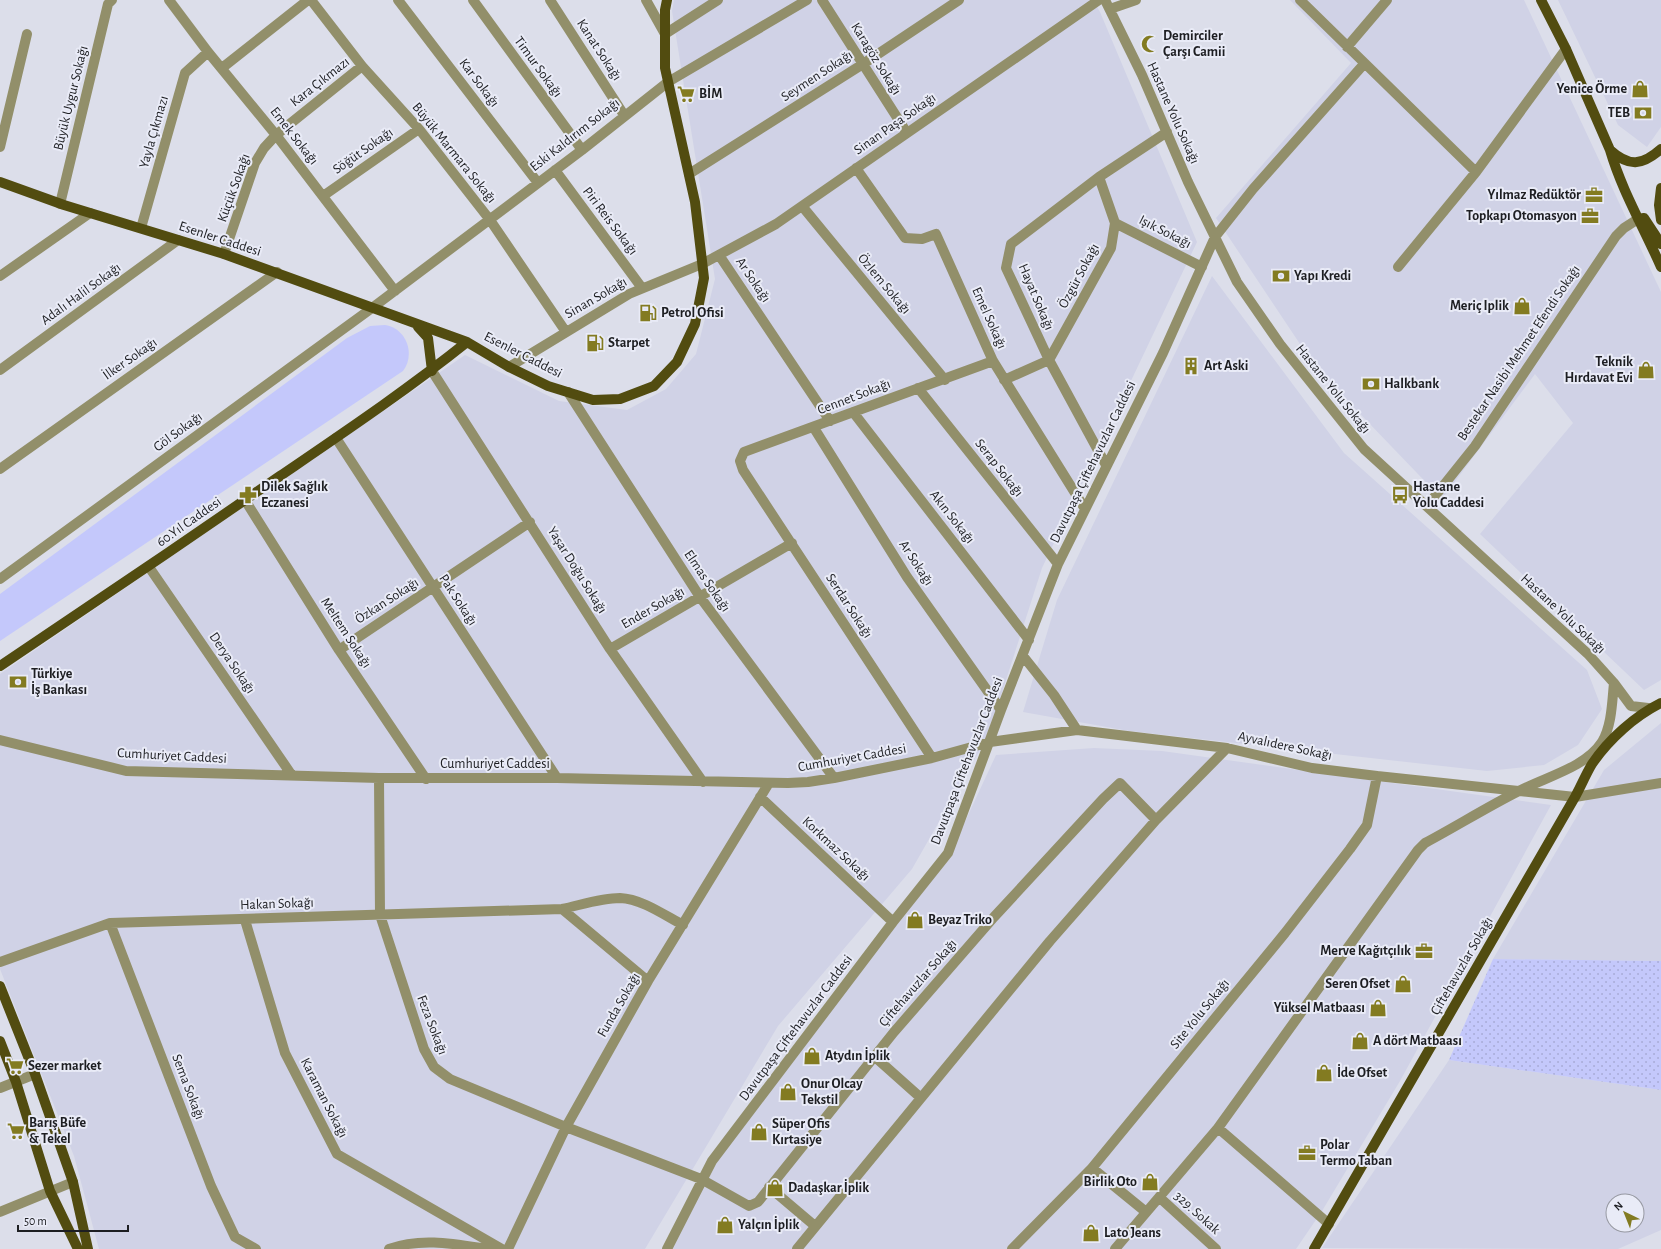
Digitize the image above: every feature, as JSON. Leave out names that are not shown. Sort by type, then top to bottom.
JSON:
[{"type":"main road","name":"Esenler Caddesi","points":[[0,182],[60,204],[224,254],[277,272],[416,325],[467,342],[509,367],[548,386],[593,400],[620,399],[654,386],[677,362],[695,324],[704,278],[695,202],[666,68],[665,10],[667,0]]},
{"type":"main road","points":[[1541,0],[1566,49],[1638,219],[1661,267]]},
{"type":"main road","points":[[1610,150],[1620,158],[1630,162],[1640,163],[1647,161],[1661,149]]},
{"type":"main road","points":[[1661,188],[1659,205],[1661,220]]},
{"type":"main road","points":[[1638,219],[1644,218],[1648,222],[1661,244]]},
{"type":"main road","points":[[416,325],[428,338],[432,371]]},
{"type":"main road","name":"60.Yıl Caddesi","points":[[0,666],[336,438],[432,371],[467,342]]},
{"type":"main road","points":[[1648,708],[1661,703]]},
{"type":"main road","name":"Çiftehavuzlar Sokağı","points":[[1314,1249],[1575,797],[1592,764],[1607,746],[1648,708]]},
{"type":"main road","points":[[0,986],[35,1074],[73,1182],[88,1249]]},
{"type":"main road","points":[[0,1041],[16,1082],[50,1191],[78,1249]]},
{"type":"street","name":"Büyük Uygur Sokağı","points":[[60,204],[108,4],[112,0]]},
{"type":"street","name":"Emek Sokağı","points":[[169,0],[208,52],[276,135],[395,291]]},
{"type":"street","points":[[222,68],[308,0]]},
{"type":"street","name":"Büyük Marmara Sokağı","points":[[311,0],[362,66],[419,129],[490,220],[566,332]]},
{"type":"street","name":"Kar Sokağı","points":[[398,0],[538,183]]},
{"type":"street","name":"Timur Sokağı","points":[[473,0],[582,150]]},
{"type":"street","name":"Kanat Sokağı","points":[[550,0],[624,115]]},
{"type":"street","points":[[646,0],[665,34],[718,0]]},
{"type":"street","name":"Eski Kaldırım Sokağı","points":[[372,308],[582,150],[624,115],[668,82],[807,0]]},
{"type":"street","name":"Karagöz Sokağı","points":[[822,0],[906,133]]},
{"type":"street","name":"Seymen Sokağı","points":[[689,174],[863,64],[959,0]]},
{"type":"street","name":"Sinan Paşa Sokağı","points":[[702,264],[776,224],[1099,0]]},
{"type":"street","name":"Hastane Yolu Sokağı","points":[[1105,0],[1167,132],[1188,182],[1237,282],[1280,344],[1364,449],[1588,654],[1614,683],[1631,706],[1648,708]]},
{"type":"street","points":[[1110,9],[1136,0]]},
{"type":"street","points":[[1300,0],[1346,47],[1476,172]]},
{"type":"street","points":[[1346,47],[1387,0]]},
{"type":"street","points":[[0,147],[27,34]]},
{"type":"street","points":[[1398,267],[1476,172],[1566,49]]},
{"type":"street","name":"Yayla Çıkmazı","points":[[141,228],[185,73],[208,52]]},
{"type":"street","name":"Davutpaşa Çiftehavuzlar Caddesi","points":[[666,1249],[701,1179],[712,1161],[893,922],[948,852],[1058,564],[1164,353],[1215,237],[1252,189],[1364,64]]},
{"type":"street","name":"Kara Çıkmazı","points":[[276,135],[362,66]]},
{"type":"street","name":"Söğüt Sokağı","points":[[322,196],[419,129]]},
{"type":"street","name":"Hayat Sokağı","points":[[1106,466],[1049,360],[1006,268],[1011,244],[1099,177],[1167,132]]},
{"type":"street","name":"Küçük Sokağı","points":[[224,254],[255,163],[264,148],[276,135]]},
{"type":"street","name":"Emel Sokağı","points":[[856,168],[905,238],[922,239],[936,234],[993,361],[1085,509]]},
{"type":"street","name":"Piri Reis Sokağı","points":[[555,170],[642,288]]},
{"type":"street","name":"Özgür Sokağı","points":[[1049,360],[1111,248],[1115,223],[1099,177]]},
{"type":"street","name":"Özlem Sokağı","points":[[802,206],[945,380]]},
{"type":"street","points":[[0,276],[90,213]]},
{"type":"street","name":"Bestekar Nasibi Mehmet Efendi Sokağı","points":[[1427,506],[1474,446],[1616,236],[1624,228],[1638,219]]},
{"type":"street","name":"Işık Sokağı","points":[[1115,223],[1202,267]]},
{"type":"street","name":"Adalı Halil Sokağı","points":[[0,370],[178,240]]},
{"type":"street","name":"Ar Sokağı","points":[[719,255],[830,421]]},
{"type":"street","name":"Sinan Sokağı","points":[[509,367],[629,294],[702,264]]},
{"type":"street","name":"İlker Sokağı","points":[[0,470],[277,272]]},
{"type":"street","name":"Göl Sokağı","points":[[0,579],[372,308]]},
{"type":"street","points":[[1004,380],[1049,360]]},
{"type":"street","name":"Cennet Sokağı","points":[[743,470],[740,461],[744,452],[814,428],[853,412],[918,388],[945,380],[993,361]]},
{"type":"street","name":"Yaşar Doğu Sokağı","points":[[432,371],[610,649],[703,782]]},
{"type":"street","name":"Serap Sokağı","points":[[918,388],[1058,564]]},
{"type":"street","name":"Elmas Sokağı","points":[[568,392],[700,597],[834,778]]},
{"type":"street","name":"Akın Sokağı","points":[[853,412],[1029,640]]},
{"type":"street","name":"Ar Sokağı","points":[[814,428],[908,577],[1001,710]]},
{"type":"street","name":"Pak Sokağı","points":[[336,438],[557,778]]},
{"type":"street","name":"Serdar Sokağı","points":[[743,470],[932,758]]},
{"type":"street","name":"Meltem Sokağı","points":[[245,500],[339,650],[426,779]]},
{"type":"street","name":"Özkan Sokağı","points":[[339,650],[434,588],[530,522]]},
{"type":"street","name":"Ender Sokağı","points":[[610,649],[792,543]]},
{"type":"street","name":"Derya Sokağı","points":[[149,566],[291,774]]},
{"type":"street","points":[[1023,656],[1054,695],[1077,730]]},
{"type":"street","points":[[1115,1249],[1218,1128],[1418,850],[1425,843],[1518,791],[1572,766],[1593,751],[1606,735],[1609,725],[1614,683]]},
{"type":"street","name":"Ayvalıdere Sokağı","points":[[990,742],[1077,730],[1227,748],[1312,768],[1575,797],[1661,783]]},
{"type":"street","name":"Cumhuriyet Caddesi","points":[[0,740],[126,771],[291,774],[426,779],[557,778],[768,783],[808,782],[834,778],[932,758],[990,742]]},
{"type":"street","points":[[797,1249],[1050,941],[1156,820],[1227,748]]},
{"type":"street","points":[[1572,766],[1581,773],[1584,780]]},
{"type":"street","name":"Site Yolu Sokağı","points":[[1012,1249],[1092,1168],[1285,933],[1350,849],[1367,825],[1376,776]]},
{"type":"street","name":"Feza Sokağı","points":[[379,778],[380,915],[424,1049],[434,1067],[450,1079],[566,1127],[701,1179]]},
{"type":"street","name":"Funda Sokağı","points":[[508,1249],[566,1127],[648,981],[684,925],[768,783]]},
{"type":"street","name":"Çiftehavuzlar Sokağı","points":[[701,1179],[749,1206],[758,1202],[894,1032],[994,917],[1103,799],[1120,783],[1156,820]]},
{"type":"street","name":"Korkmaz Sokağı","points":[[760,797],[893,922]]},
{"type":"street","name":"Hakan Sokağı","points":[[0,962],[110,923],[562,909],[598,900],[622,898],[640,903],[684,925]]},
{"type":"street","points":[[562,909],[648,981]]},
{"type":"street","name":"Karaman Sokağı","points":[[245,920],[285,1053],[337,1154],[502,1249]]},
{"type":"street","name":"Sema Sokağı","points":[[110,923],[211,1186],[236,1236],[256,1249]]},
{"type":"street","points":[[875,1057],[922,1098]]},
{"type":"street","points":[[0,1088],[35,1074]]},
{"type":"street","points":[[1218,1128],[1329,1224]]},
{"type":"street","points":[[1092,1168],[1146,1212]]},
{"type":"street","points":[[0,1212],[73,1182]]},
{"type":"street","points":[[769,1187],[815,1226]]},
{"type":"street","name":"329. Sokak","points":[[1159,1197],[1216,1249]]},
{"type":"street","points":[[389,1249],[410,1242],[487,1249]]},
{"type":"shaded area","points":[[674,0],[1093,0],[1100,12],[1197,242],[1042,568],[988,736],[912,869],[778,1026],[645,1249],[99,1249],[74,1156],[0,969],[0,674],[465,355],[559,401],[627,410],[666,389],[696,354],[715,279],[672,11]]},
{"type":"shaded area","points":[[1290,0],[1524,0],[1661,292],[1661,680],[1644,690],[1480,534],[1573,423],[1535,374],[1442,499],[1316,368],[1216,218],[1351,63]]},
{"type":"shaded area","points":[[1558,0],[1661,0],[1661,127],[1647,147],[1618,125]]},
{"type":"shaded area","points":[[1212,276],[1344,453],[1587,670],[1602,709],[1578,745],[1544,765],[1487,771],[1129,731],[1023,712],[1057,600]]},
{"type":"shaded area","points":[[385,325],[398,331],[407,343],[409,357],[403,371],[0,641],[0,594],[347,338],[370,326]]},
{"type":"shaded area","points":[[1661,723],[1661,961],[1493,959],[1604,770]]},
{"type":"shaded area","points":[[1094,748],[1162,751],[1551,805],[1400,1081],[1322,1211],[1296,1249],[669,1249],[713,1164],[950,854],[996,755]]},
{"type":"shaded area","points":[[1493,959],[1661,961],[1661,1090],[1449,1060]]},
{"type":"shaded area","points":[[1449,1060],[1661,1090],[1661,1230],[1618,1249],[1322,1248]]},
{"type":"place","name":"Demirciler Çarşı Camii","points":[[1150,44]]},
{"type":"place","name":"Yenice Örme","points":[[1640,89]]},
{"type":"place","name":"BİM","points":[[686,94]]},
{"type":"place","name":"TEB","points":[[1643,113]]},
{"type":"place","name":"Yılmaz Redüktör","points":[[1594,195]]},
{"type":"place","name":"Topkapı Otomasyon","points":[[1590,216]]},
{"type":"place","name":"Yapı Kredi","points":[[1281,276]]},
{"type":"place","name":"Meriç Iplik","points":[[1522,306]]},
{"type":"place","name":"Petrol Ofisi","points":[[648,313]]},
{"type":"place","name":"Starpet","points":[[595,343]]},
{"type":"place","name":"Art Aski","points":[[1191,366]]},
{"type":"place","name":"Teknik Hırdavat Evi","points":[[1646,370]]},
{"type":"place","name":"Halkbank","points":[[1371,384]]},
{"type":"place","name":"Dilek Sağlık Eczanesi","points":[[248,495]]},
{"type":"place","name":"Hastane Yolu Caddesi","points":[[1400,495]]},
{"type":"place","name":"Türkiye İş Bankası","points":[[18,682]]},
{"type":"place","name":"Beyaz Triko","points":[[915,920]]},
{"type":"place","name":"Merve Kağıtçılık","points":[[1424,951]]},
{"type":"place","name":"Seren Ofset","points":[[1403,984]]},
{"type":"place","name":"Yüksel Matbaası","points":[[1378,1008]]},
{"type":"place","name":"A dört Matbaası","points":[[1360,1041]]},
{"type":"place","name":"Atydın İplik","points":[[812,1056]]},
{"type":"place","name":"Sezer market","points":[[15,1066]]},
{"type":"place","name":"İde Ofset","points":[[1324,1073]]},
{"type":"place","name":"Onur Olcay Tekstil","points":[[788,1092]]},
{"type":"place","name":"Barış Büfe & Tekel","points":[[16,1131]]},
{"type":"place","name":"Süper Ofis Kırtasiye","points":[[759,1132]]},
{"type":"place","name":"Polar Termo Taban","points":[[1307,1153]]},
{"type":"place","name":"Birlik Oto","points":[[1150,1182]]},
{"type":"place","name":"Dadaşkar İplik","points":[[775,1188]]},
{"type":"place","name":"Yalçın İplik","points":[[725,1225]]},
{"type":"place","name":"Lato Jeans","points":[[1091,1233]]}]
